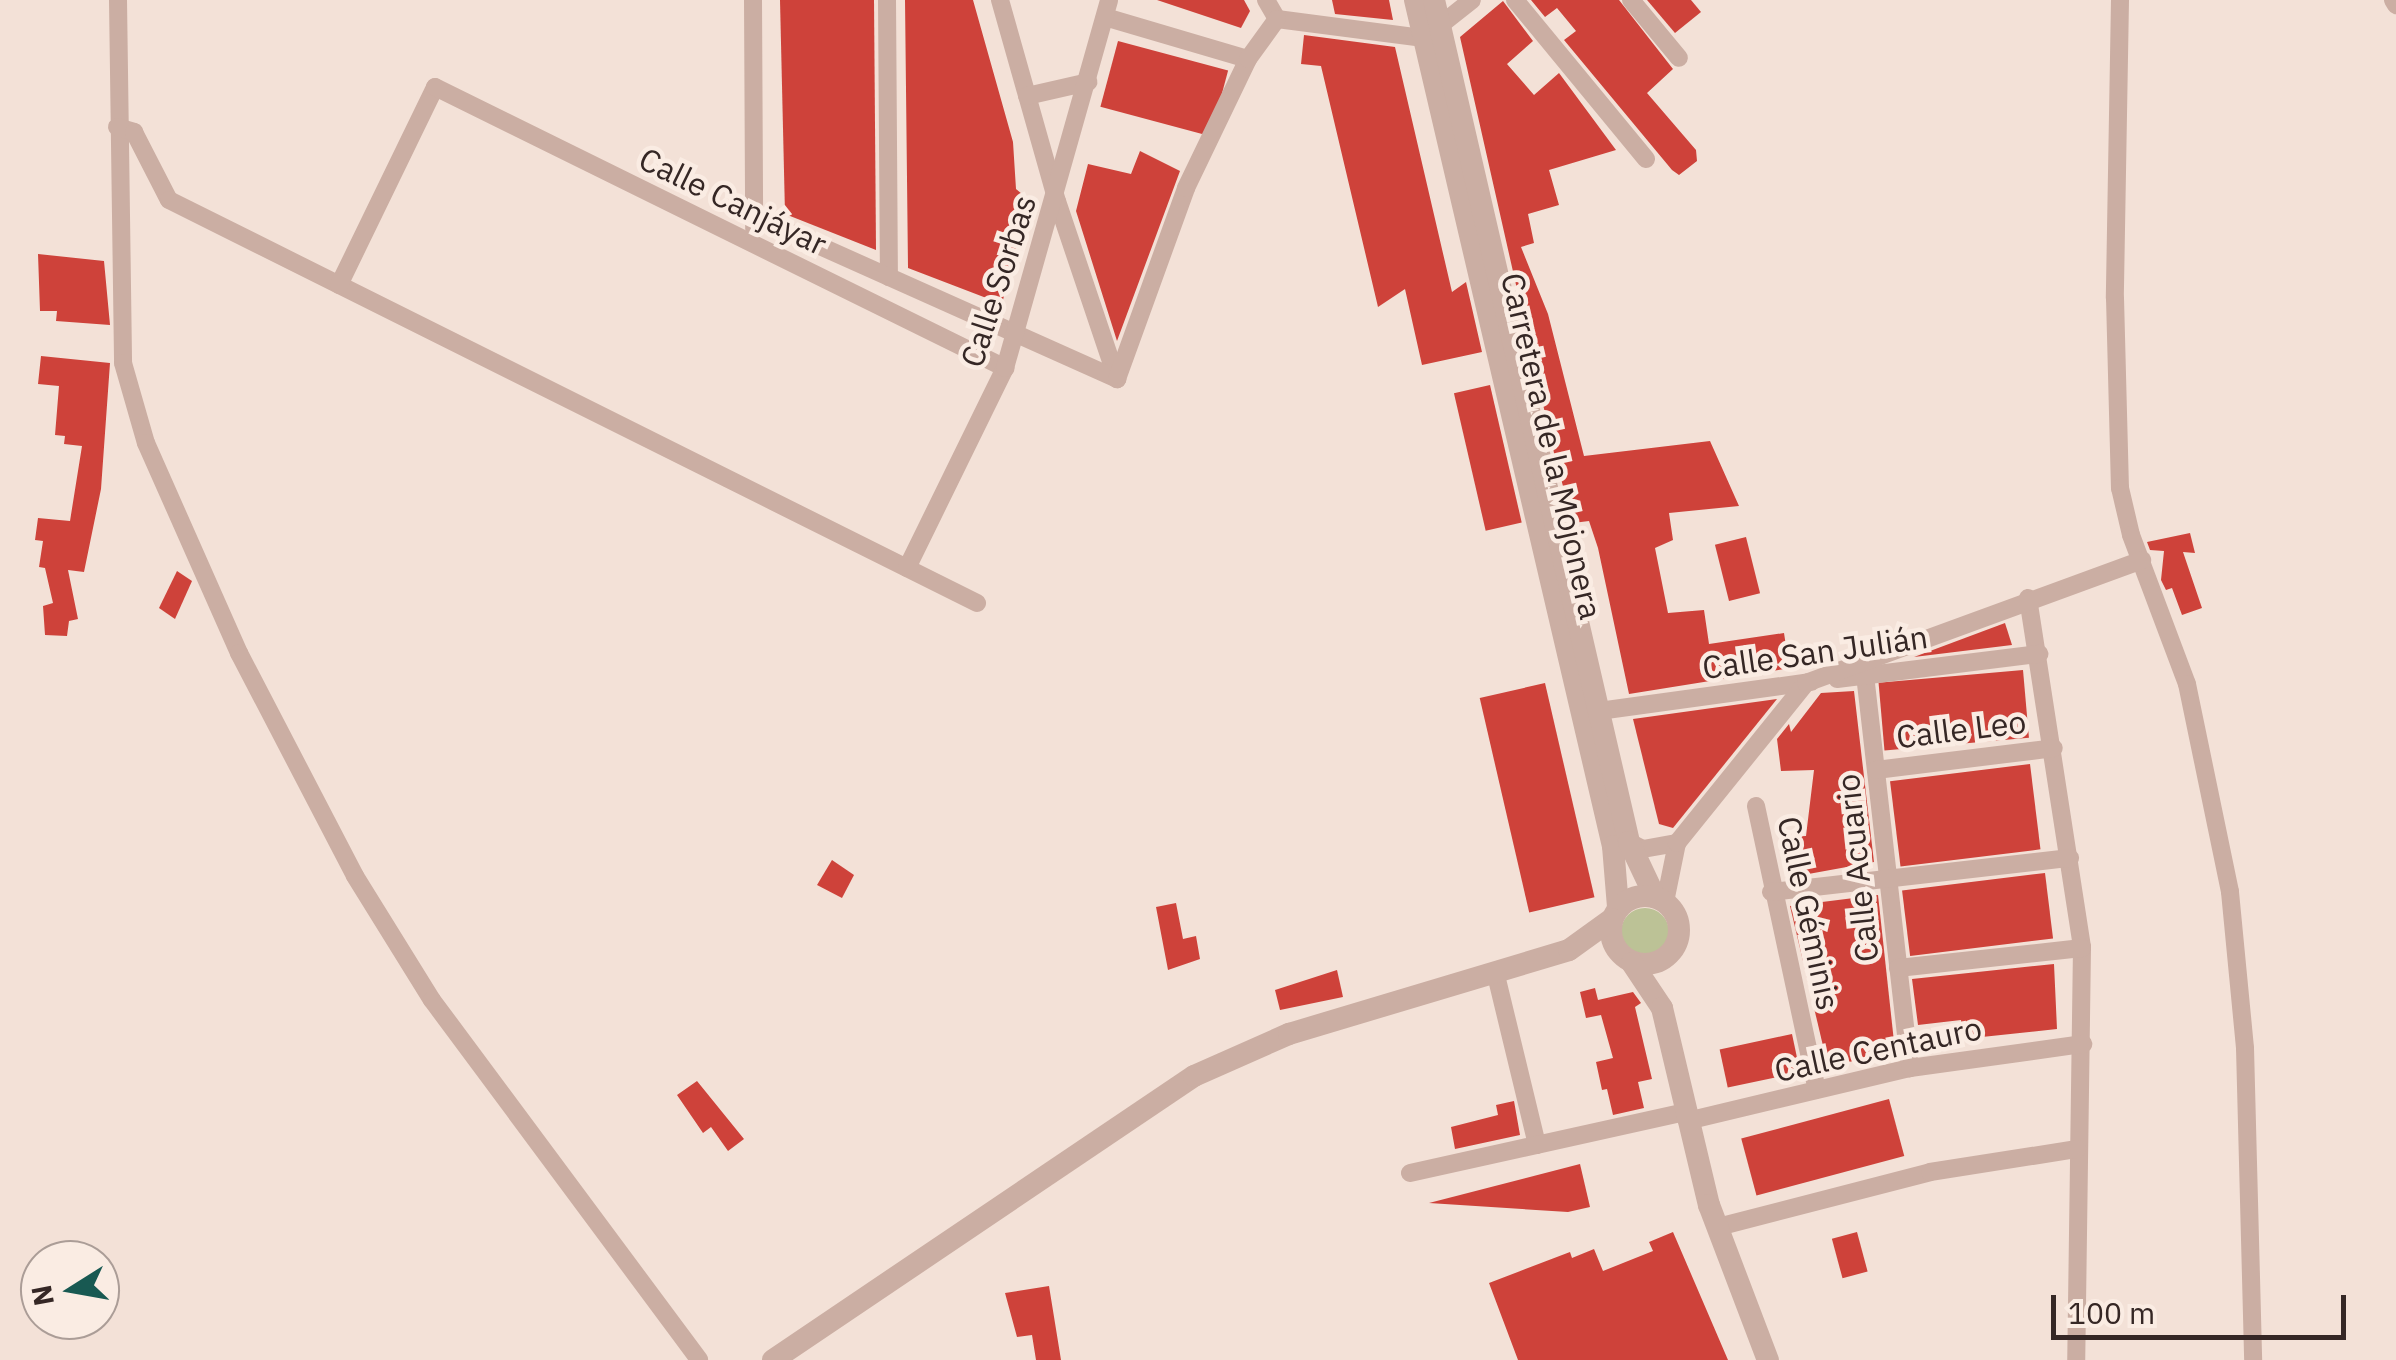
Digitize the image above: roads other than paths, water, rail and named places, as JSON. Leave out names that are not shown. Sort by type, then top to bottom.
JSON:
[{"type":"street","points":[[118,0],[116,127],[123,362],[146,443],[239,653],[356,876],[432,1000],[699,1360]]},
{"type":"street","points":[[752,244],[753,0]]},
{"type":"street","points":[[887,0],[888,277]]},
{"type":"street","points":[[1000,0],[1056,201],[1118,379]]},
{"type":"street","points":[[1266,0],[1277,19]]},
{"type":"street","name":"Carretera de la Mojonera","points":[[1416,0],[1432,32],[1629,842],[1660,899]]},
{"type":"street","name":"Carretera de la Mojonera","points":[[1434,0],[1432,32],[1614,846],[1615,913]]},
{"type":"street","points":[[1277,19],[1432,32],[1472,0]]},
{"type":"street","points":[[1516,0],[1646,159]]},
{"type":"street","points":[[1631,0],[1678,58]]},
{"type":"street","points":[[2120,0],[2117,418],[2124,513],[2186,684],[2230,892],[2245,1048],[2253,1360]]},
{"type":"street","points":[[1107,9],[1248,59]]},
{"type":"street","name":"Calle Sorbas","points":[[907,568],[1005,368],[1056,201],[1107,9]]},
{"type":"street","points":[[1118,379],[1186,188],[1248,59],[1277,19]]},
{"type":"street","points":[[1027,96],[1088,82]]},
{"type":"street","name":"Calle Canjáyar","points":[[339,285],[435,87],[1005,368]]},
{"type":"street","points":[[116,127],[134,132],[169,200],[977,603]]},
{"type":"street","name":"Calle Canjáyar","points":[[755,217],[1118,379]]},
{"type":"street","points":[[1865,668],[2028,598],[2142,560]]},
{"type":"street","points":[[2028,598],[2082,948],[2076,1360]]},
{"type":"street","name":"Calle San Julián","points":[[1598,711],[1806,683],[1865,668],[2039,654]]},
{"type":"street","name":"Calle Acuario","points":[[1865,668],[1910,1068]]},
{"type":"street","points":[[1660,899],[1677,843],[1806,683]]},
{"type":"street","name":"Calle Leo","points":[[1876,770],[2054,748]]},
{"type":"street","name":"Calle Géminis","points":[[1756,806],[1771,892],[1817,1090]]},
{"type":"street","points":[[1629,842],[1643,849],[1677,843]]},
{"type":"street","points":[[1771,892],[2070,858]]},
{"type":"street","points":[[782,1358],[1194,1076],[1289,1034],[1568,950],[1632,898],[1660,899]]},
{"type":"street","points":[[1660,899],[1678,924],[1662,1008],[1686,1117],[1718,1227],[1768,1360]]},
{"type":"street","points":[[1615,913],[1612,941],[1662,1008]]},
{"type":"street","points":[[1898,968],[2082,948]]},
{"type":"street","points":[[1568,950],[1653,964],[1670,954]]},
{"type":"street","points":[[1495,970],[1537,1145]]},
{"type":"street","name":"Calle Centauro","points":[[1410,1173],[1910,1068],[2083,1044]]},
{"type":"street","points":[[1718,1227],[1930,1172],[2077,1149]]}]
